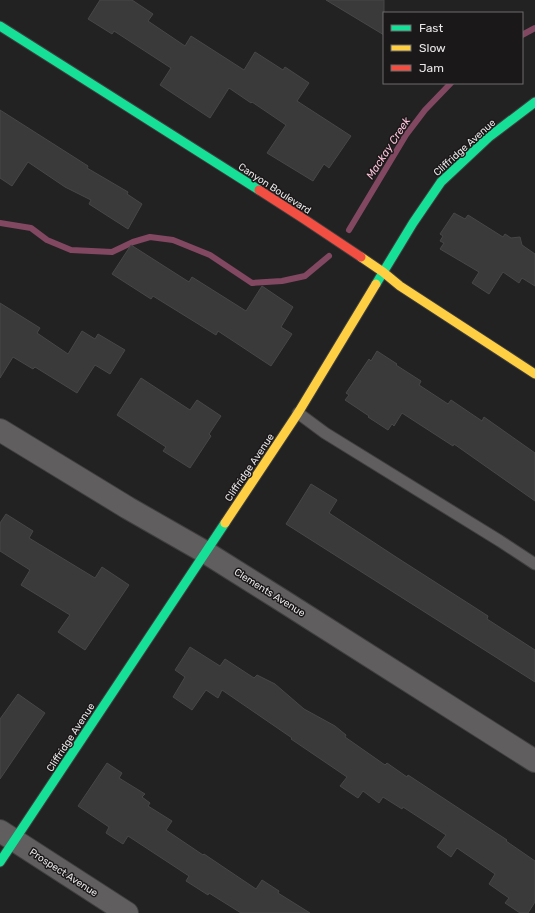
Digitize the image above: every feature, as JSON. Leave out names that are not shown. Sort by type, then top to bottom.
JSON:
[{"type":"street","name":"Canyon Boulevard","points":[[0,26],[304,219],[383,272],[400,286],[535,374]]},
{"type":"street","name":"Cliffridge Avenue","points":[[0,862],[7,836],[205,552],[298,413],[413,223],[441,182],[489,137],[535,102]]},
{"type":"street","name":"Clements Avenue","points":[[0,430],[128,508],[205,552],[535,761]]},
{"type":"street","name":"Prospect Avenue","points":[[7,836],[127,913]]},
{"type":"lane","points":[[298,413],[325,433],[488,533],[535,564]]},
{"type":"building","points":[[100,0],[132,0],[153,14],[148,21],[185,46],[191,36],[244,70],[255,52],[283,70],[285,67],[309,83],[297,101],[351,136],[329,168],[324,164],[313,181],[267,153],[286,125],[252,102],[251,103],[229,88],[210,118],[160,85],[171,68],[114,31],[112,34],[88,19]]},
{"type":"building","points":[[326,0],[384,0],[383,34]]},
{"type":"building","points":[[0,110],[88,166],[87,168],[128,192],[127,194],[142,204],[128,229],[89,204],[91,200],[65,187],[28,162],[12,186],[0,178]]},
{"type":"building","points":[[454,213],[465,219],[468,215],[503,237],[505,234],[511,238],[520,237],[522,245],[535,254],[535,286],[522,278],[519,283],[503,272],[489,294],[472,283],[479,272],[440,249],[444,243],[440,241],[443,236],[440,234]]},
{"type":"building","points":[[131,245],[189,282],[192,277],[246,311],[262,286],[293,307],[281,327],[292,334],[271,366],[218,331],[216,335],[153,296],[151,299],[112,274]]},
{"type":"building","points":[[0,303],[40,328],[37,333],[68,354],[82,331],[95,339],[98,334],[125,350],[110,374],[95,365],[77,393],[35,367],[33,369],[13,357],[0,378]]},
{"type":"building","points":[[377,351],[421,381],[419,385],[448,404],[451,400],[482,421],[484,417],[535,453],[535,501],[454,444],[453,446],[402,413],[394,426],[392,424],[388,430],[345,400],[349,395],[346,393],[369,359],[371,361]]},
{"type":"building","points":[[141,378],[190,410],[197,400],[221,416],[209,434],[211,436],[190,468],[163,451],[166,447],[117,415]]},
{"type":"building","points":[[311,484],[337,500],[329,513],[488,616],[487,619],[535,650],[535,682],[286,524]]},
{"type":"building","points":[[6,514],[33,531],[29,538],[95,578],[102,567],[129,585],[85,650],[58,632],[70,615],[21,585],[30,570],[0,551],[0,523]]},
{"type":"building","points":[[190,647],[220,666],[225,659],[254,678],[257,675],[275,684],[304,709],[335,726],[346,735],[345,737],[385,765],[387,763],[407,777],[408,775],[507,840],[506,841],[535,861],[535,902],[528,913],[520,913],[505,903],[509,898],[489,884],[495,874],[457,848],[451,857],[437,847],[446,835],[403,807],[402,809],[383,797],[379,803],[363,791],[358,798],[340,786],[347,777],[222,690],[218,698],[206,690],[192,710],[173,697],[185,677],[175,670]]},
{"type":"building","points":[[18,694],[45,713],[0,779],[0,719]]},
{"type":"building","points":[[107,763],[122,773],[119,778],[145,794],[142,797],[150,803],[148,806],[172,821],[166,830],[256,889],[262,880],[279,891],[278,893],[310,913],[241,913],[186,881],[189,876],[128,836],[123,844],[106,833],[109,827],[78,806]]},
{"type":"waterway","name":"Mackay Creek","points":[[523,34],[535,28]]},
{"type":"waterway","name":"Mackay Creek","points":[[349,230],[406,135],[425,110],[450,84]]},
{"type":"waterway","name":"Mackay Creek","points":[[0,223],[31,228],[47,240],[71,250],[112,252],[133,242],[150,237],[173,240],[210,255],[252,283],[282,281],[305,276],[329,256]]},
{"type":"traffic: fast","points":[[0,26],[259,190]]},
{"type":"traffic: fast","points":[[376,284],[413,223],[441,182],[489,137],[535,102]]},
{"type":"traffic: fast","points":[[0,862],[225,523]]},
{"type":"traffic: slow","points":[[361,257],[400,286],[535,374]]},
{"type":"traffic: slow","points":[[225,523],[298,413],[376,284]]},
{"type":"traffic: jam","points":[[259,190],[361,257]]}]
